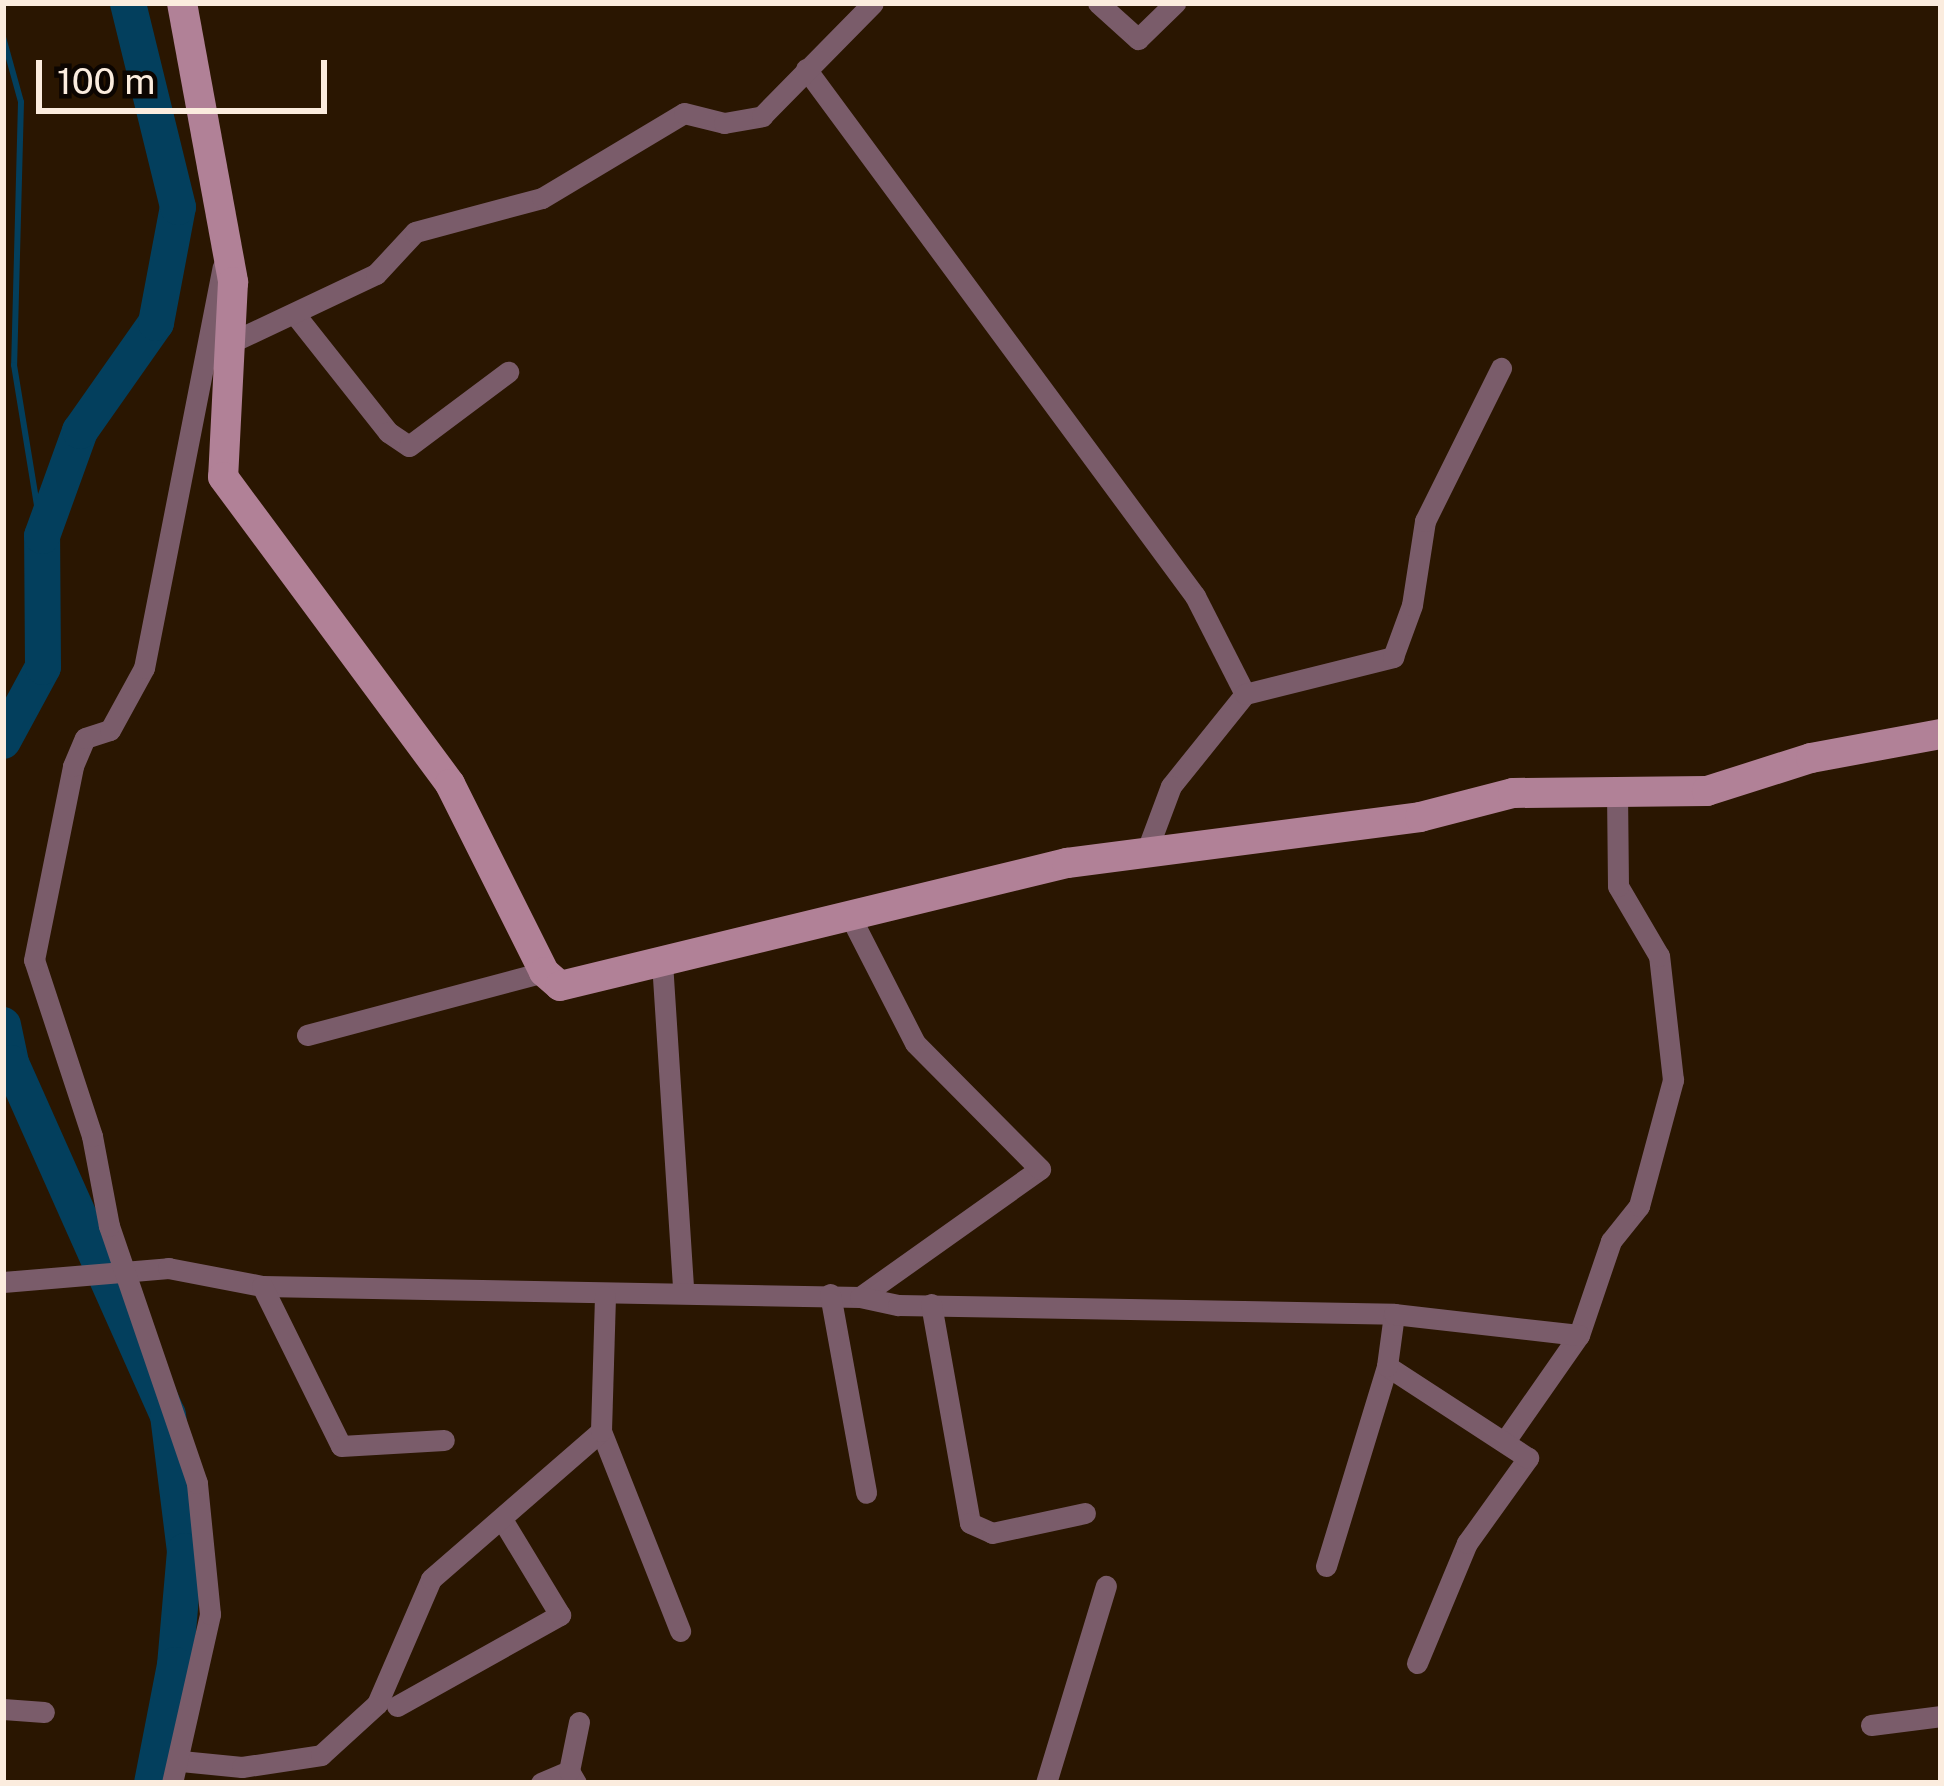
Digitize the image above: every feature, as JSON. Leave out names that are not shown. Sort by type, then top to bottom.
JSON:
[{"type":"street","points":[[182,3],[226,248],[234,341],[223,477],[451,784],[544,972],[560,986],[1067,863],[1420,817],[1513,793],[1617,787],[1707,791],[1811,758],[1941,734]]},
{"type":"street","points":[[1098,3],[1138,39],[1175,3]]},
{"type":"street","points":[[234,341],[278,317],[297,317],[376,274],[415,232],[542,198],[684,113],[724,123],[762,116],[868,4]]},
{"type":"street","points":[[806,68],[1195,596],[1244,694]]},
{"type":"street","points":[[226,248],[144,668],[110,730],[85,738],[73,766],[34,960],[92,1136],[109,1226],[129,1269],[197,1483],[211,1589],[176,1772],[321,1754],[377,1704],[431,1579],[602,1431]]},
{"type":"street","points":[[297,317],[409,446],[508,371]]},
{"type":"street","points":[[1146,854],[1171,786],[1244,694],[1393,657],[1412,605],[1425,521],[1501,368]]},
{"type":"street","points":[[1505,1441],[1579,1335],[1611,1241],[1639,1206],[1673,1080],[1659,956],[1618,886],[1617,787]]},
{"type":"street","points":[[851,918],[915,1043],[1040,1169],[860,1297]]},
{"type":"street","points":[[662,962],[683,1289]]},
{"type":"street","points":[[307,1035],[544,972]]},
{"type":"street","points":[[3,1282],[42,1284],[82,1274],[168,1268],[262,1286],[605,1296],[683,1289],[830,1294],[931,1304],[1394,1314],[1579,1335]]},
{"type":"street","points":[[262,1286],[340,1446],[444,1440]]},
{"type":"street","points":[[830,1294],[866,1492]]},
{"type":"street","points":[[605,1296],[602,1431],[680,1631]]},
{"type":"street","points":[[931,1304],[970,1523],[992,1533],[1085,1514]]},
{"type":"street","points":[[1326,1566],[1387,1366],[1394,1314]]},
{"type":"street","points":[[1387,1366],[1526,1453],[1527,1465],[1467,1544],[1418,1664]]},
{"type":"street","points":[[397,1706],[560,1615],[503,1521]]},
{"type":"street","points":[[1046,1783],[1106,1586]]},
{"type":"street","points":[[3,1709],[44,1712]]},
{"type":"street","points":[[1870,1725],[1941,1716]]},
{"type":"street","points":[[542,1783],[573,1777],[579,1722]]},
{"type":"waterway","points":[[3,741],[43,667],[42,536],[80,431],[156,323],[178,207],[128,3]]},
{"type":"waterway","points":[[3,37],[21,102],[14,365],[42,536]]},
{"type":"waterway","points":[[3,1025],[11,1063],[168,1415],[185,1551],[175,1665],[152,1783]]}]
